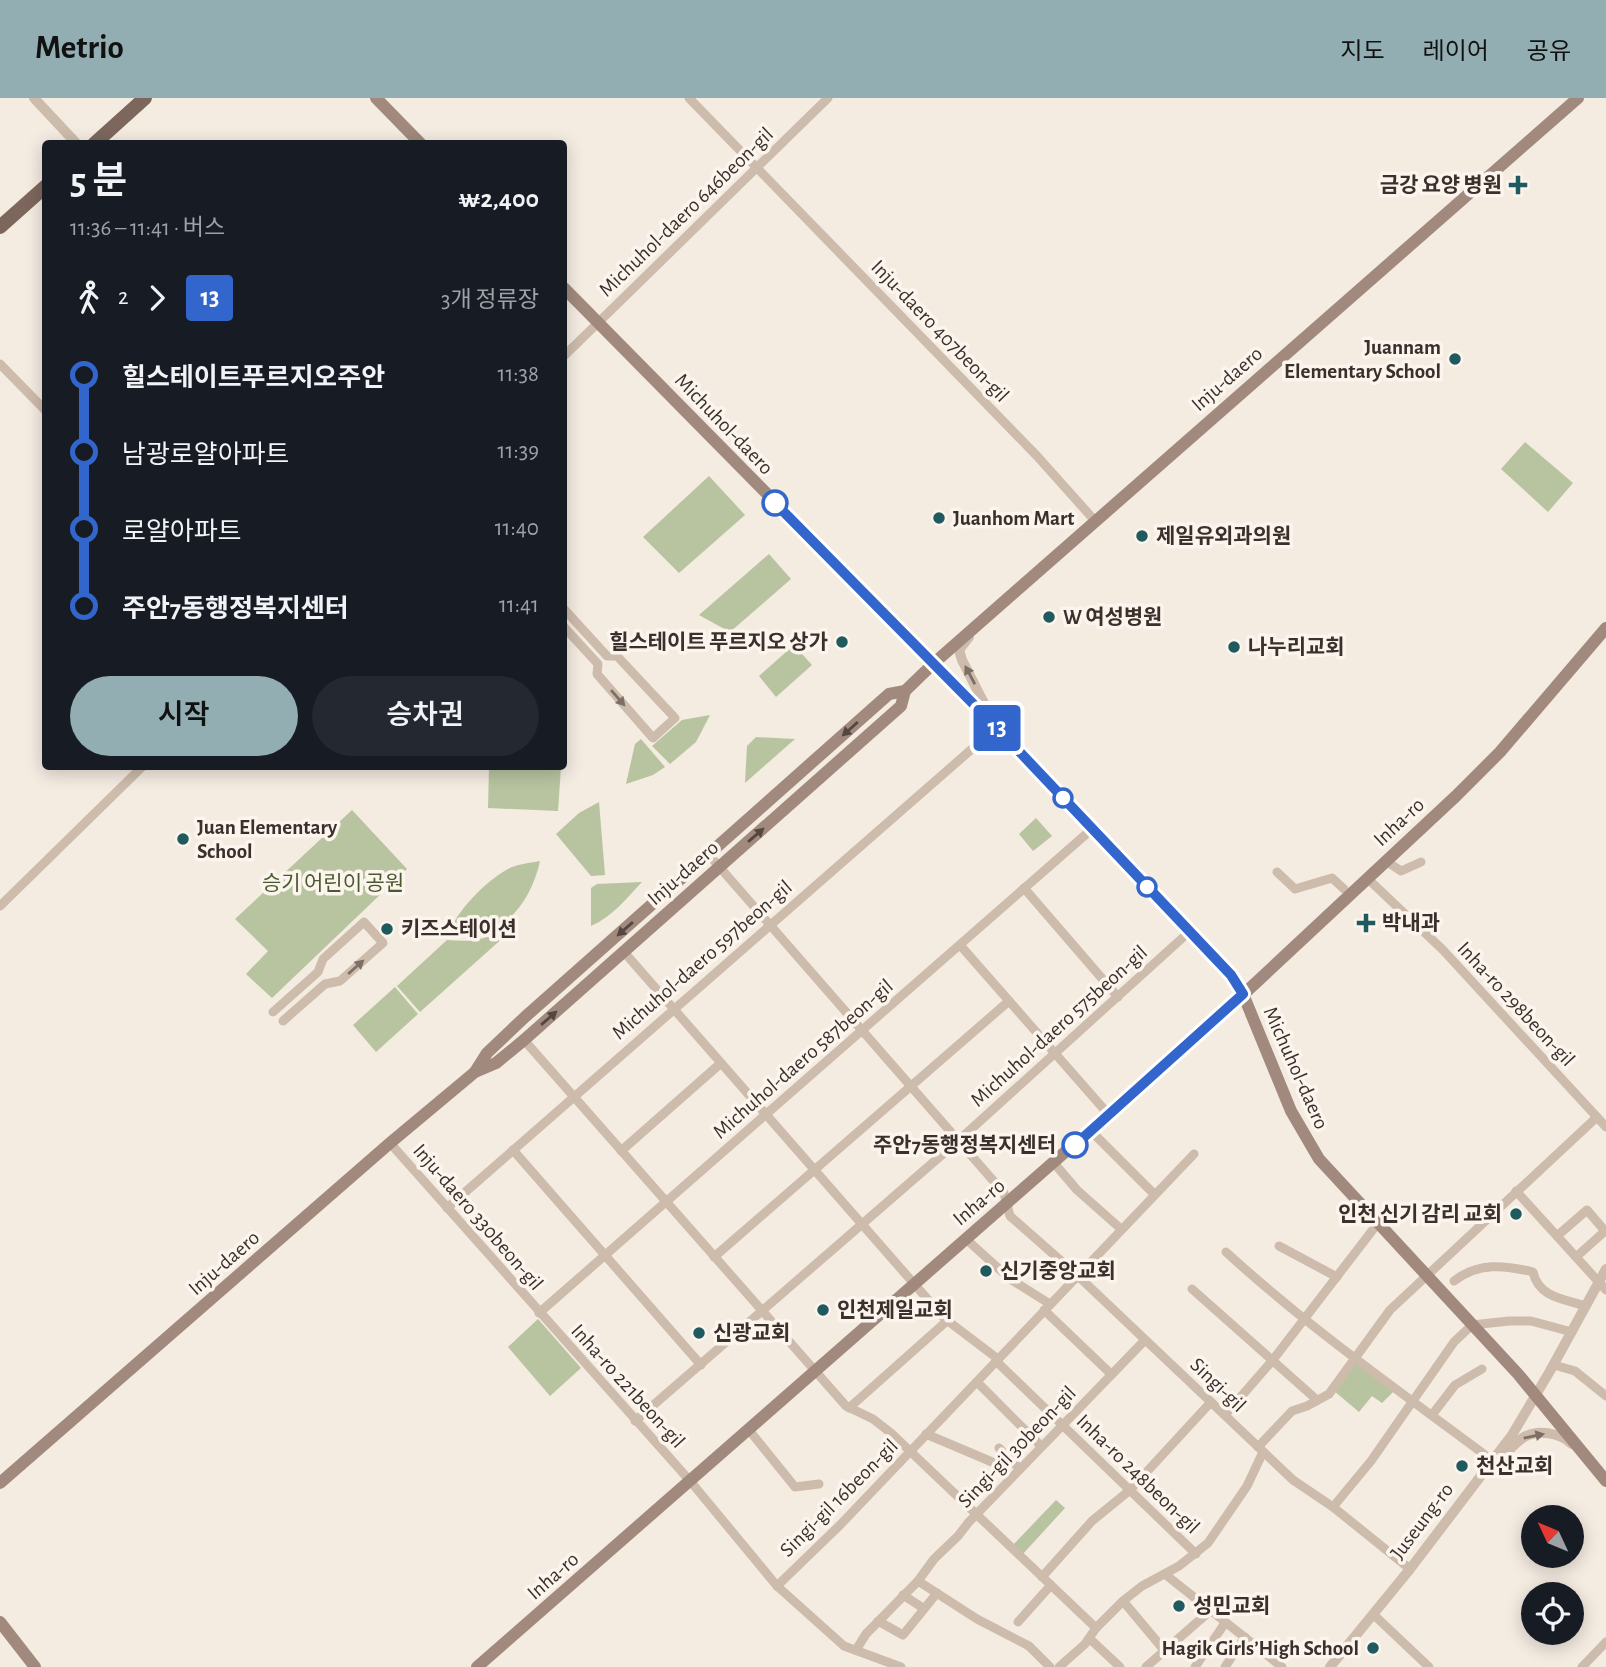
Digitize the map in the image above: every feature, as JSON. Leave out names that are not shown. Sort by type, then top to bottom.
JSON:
[{"type":"main road","points":[[98,140],[145,98]]},
{"type":"main road","points":[[376,98],[417,140]]},
{"type":"main road","name":"Inju-daero","points":[[0,1483],[390,1143],[475,1072],[496,1063],[524,1040],[901,706],[905,691],[934,663],[1578,98]]},
{"type":"main road","points":[[0,227],[42,190]]},
{"type":"main road","name":"Michuhol-daero","points":[[567,291],[934,663],[1231,975],[1243,994],[1280,1087],[1319,1159],[1518,1374],[1606,1481]]},
{"type":"main road","name":"Inha-ro","points":[[477,1667],[966,1239],[1008,1210],[1054,1163],[1243,994],[1500,752],[1606,628]]},
{"type":"main road","name":"Inju-daero","points":[[475,1072],[487,1053],[519,1023],[889,694],[905,691]]},
{"type":"main road","points":[[0,1622],[36,1667]]},
{"type":"street","points":[[34,98],[74,140]]},
{"type":"street","name":"Inju-daero 407beon-gil","points":[[689,98],[1037,456],[1096,522]]},
{"type":"street","name":"Michuhol-daero 646beon-gil","points":[[567,353],[828,98]]},
{"type":"street","points":[[0,364],[42,407]]},
{"type":"street","points":[[567,612],[607,656],[617,656],[675,718],[653,738],[597,674],[598,664],[567,630]]},
{"type":"street","points":[[979,625],[959,650],[996,727]]},
{"type":"street","name":"Michuhol-daero 597beon-gil","points":[[447,1208],[996,727]]},
{"type":"street","points":[[0,906],[139,770]]},
{"type":"street","name":"Michuhol-daero 587beon-gil","points":[[539,1313],[1092,829]]},
{"type":"street","name":"Singi-gil","points":[[709,855],[1004,1192],[1008,1210],[1293,1480],[1333,1507],[1410,1569]]},
{"type":"street","points":[[1386,861],[1401,871],[1421,862]]},
{"type":"street","points":[[1277,872],[1295,889],[1332,878],[1344,889]]},
{"type":"street","name":"Inha-ro 298beon-gil","points":[[1367,878],[1443,950],[1606,1127]]},
{"type":"street","points":[[1024,888],[1118,997]]},
{"type":"street","points":[[273,1012],[318,972],[323,959],[363,922],[383,943],[340,981],[326,984],[283,1021]]},
{"type":"street","name":"Michuhol-daero 575beon-gil","points":[[635,1421],[959,1140],[1189,932]]},
{"type":"street","points":[[960,945],[1109,1115]]},
{"type":"street","name":"Inha-ro 248beon-gil","points":[[624,952],[948,1320],[997,1360],[1196,1554]]},
{"type":"street","points":[[715,1257],[1009,1001]]},
{"type":"street","points":[[524,1040],[849,1408],[873,1419],[891,1433],[1096,1628]]},
{"type":"street","points":[[621,1151],[721,1063]]},
{"type":"street","points":[[1065,1665],[1123,1601],[1142,1586],[1166,1575],[1196,1554],[1223,1523],[1247,1486],[1260,1449],[1292,1411],[1329,1394],[1390,1310],[1597,1117]]},
{"type":"street","points":[[1091,1130],[1154,1194]]},
{"type":"street","name":"Inju-daero 330beon-gil","points":[[390,1143],[539,1313]]},
{"type":"street","points":[[513,1150],[701,1365]]},
{"type":"street","name":"Singi-gil 16beon-gil","points":[[777,1586],[829,1536],[1194,1154]]},
{"type":"street","points":[[1054,1163],[1077,1190],[1121,1229]]},
{"type":"street","points":[[1517,1191],[1602,1286]]},
{"type":"street","points":[[1557,1236],[1587,1210],[1605,1231],[1576,1257]]},
{"type":"street","points":[[1225,1415],[1272,1361],[1378,1223]]},
{"type":"street","points":[[966,1239],[994,1266],[1047,1307],[1111,1374]]},
{"type":"street","points":[[1279,1246],[1337,1277]]},
{"type":"street","points":[[1226,1252],[1355,1359],[1492,1460],[1505,1456],[1527,1436],[1538,1434],[1565,1437],[1578,1450]]},
{"type":"street","points":[[1454,1281],[1465,1272],[1506,1265],[1533,1272],[1535,1282],[1549,1296],[1586,1306]]},
{"type":"street","name":"Juseung-ro","points":[[1330,1667],[1374,1615],[1512,1435],[1586,1306],[1602,1286],[1606,1269]]},
{"type":"street","points":[[1192,1289],[1317,1399]]},
{"type":"street","name":"Inha-ro 221beon-gil","points":[[539,1313],[691,1482],[777,1586],[844,1646],[901,1667]]},
{"type":"street","points":[[849,1408],[948,1320]]},
{"type":"street","points":[[1333,1507],[1371,1461],[1454,1342],[1472,1325],[1531,1321],[1572,1332]]},
{"type":"street","name":"Singi-gil 30beon-gil","points":[[856,1650],[878,1620],[918,1581],[934,1559],[1145,1340]]},
{"type":"street","points":[[1554,1365],[1575,1371],[1606,1396]]},
{"type":"street","points":[[1432,1415],[1455,1385],[1482,1369]]},
{"type":"street","points":[[977,1382],[1041,1446]]},
{"type":"street","points":[[1042,1577],[1092,1521],[1130,1490],[1211,1402]]},
{"type":"street","points":[[750,1430],[795,1487],[819,1484]]},
{"type":"street","name":"Singi-gil 16beon-gil","points":[[926,1434],[992,1462]]},
{"type":"street","points":[[999,1448],[1020,1469]]},
{"type":"street","points":[[1166,1575],[1276,1665]]},
{"type":"street","points":[[918,1581],[976,1619],[1029,1646],[1050,1667]]},
{"type":"street","points":[[1018,1622],[1051,1585]]},
{"type":"street","points":[[878,1620],[903,1635],[937,1593]]},
{"type":"street","points":[[903,1595],[923,1608]]},
{"type":"street","points":[[1123,1601],[1164,1650]]},
{"type":"street","points":[[1146,1667],[1210,1611]]},
{"type":"street","points":[[1374,1615],[1429,1667]]},
{"type":"street","points":[[1175,1644],[1197,1664],[1226,1623]]},
{"type":"street","points":[[1225,1667],[1245,1637]]},
{"type":"street","points":[[1089,1638],[1120,1667]]},
{"type":"street","points":[[1582,1667],[1606,1642]]},
{"type":"green space","points":[[1525,442],[1573,483],[1548,512],[1501,469]]},
{"type":"green space","points":[[709,476],[745,515],[679,573],[643,537]]},
{"type":"green space","points":[[769,554],[791,579],[730,632],[699,615]]},
{"type":"green space","points":[[794,645],[812,665],[776,697],[759,676]]},
{"type":"green space","points":[[710,715],[696,742],[670,764],[652,746],[682,720]]},
{"type":"green space","points":[[756,737],[795,739],[745,783],[747,746]]},
{"type":"green space","points":[[641,739],[665,767],[653,775],[626,784],[635,744]]},
{"type":"green space","points":[[489,770],[561,770],[558,811],[488,808]]},
{"type":"green space","points":[[599,802],[605,875],[591,876],[556,834],[579,813]]},
{"type":"green space","name":"승기 어린이 공원","points":[[352,810],[407,869],[272,998],[246,974],[268,951],[235,919]]},
{"type":"green space","points":[[1036,818],[1052,836],[1033,851],[1019,834]]},
{"type":"green space","points":[[540,861],[529,893],[508,920],[483,933],[449,934],[465,906],[490,881],[512,867]]},
{"type":"green space","points":[[642,882],[625,901],[591,926],[591,888],[597,884]]},
{"type":"green space","points":[[500,931],[505,936],[420,1012],[397,986],[447,940],[474,940]]},
{"type":"green space","points":[[395,987],[418,1014],[376,1052],[353,1025]]},
{"type":"green space","points":[[538,1319],[581,1368],[550,1396],[508,1347]]},
{"type":"green space","points":[[1355,1359],[1394,1391],[1382,1403],[1372,1396],[1359,1412],[1333,1390]]},
{"type":"green space","points":[[1056,1500],[1065,1508],[1022,1555],[1012,1546]]},
{"type":"bus line","name":"13","points":[[775,503],[996,727],[1231,975],[1243,994],[1075,1145]]},
{"type":"place","name":"금강 요양 병원","points":[[1518,185]]},
{"type":"place","name":"Juannam Elementary School","points":[[1455,359]]},
{"type":"place","name":"Juanhom Mart","points":[[939,518]]},
{"type":"place","name":"제일유외과의원","points":[[1142,536]]},
{"type":"place","name":"W 여성병원","points":[[1049,617]]},
{"type":"place","name":"힐스테이트 푸르지오 상가","points":[[842,642]]},
{"type":"place","name":"나누리교회","points":[[1234,647]]},
{"type":"place","name":"Juan Elementary School","points":[[183,839]]},
{"type":"place","name":"박내과","points":[[1366,923]]},
{"type":"place","name":"키즈스테이션","points":[[387,929]]},
{"type":"place","name":"주안7동행정복지센터","points":[[1075,1145]]},
{"type":"place","name":"인천 신기 감리 교회","points":[[1516,1214]]},
{"type":"place","name":"신기중앙교회","points":[[986,1271]]},
{"type":"place","name":"인천제일교회","points":[[823,1310]]},
{"type":"place","name":"신광교회","points":[[699,1333]]},
{"type":"place","name":"천산교회","points":[[1462,1466]]},
{"type":"place","name":"성민교회","points":[[1179,1606]]},
{"type":"place","name":"Hagik Girls’High School","points":[[1373,1648]]}]
